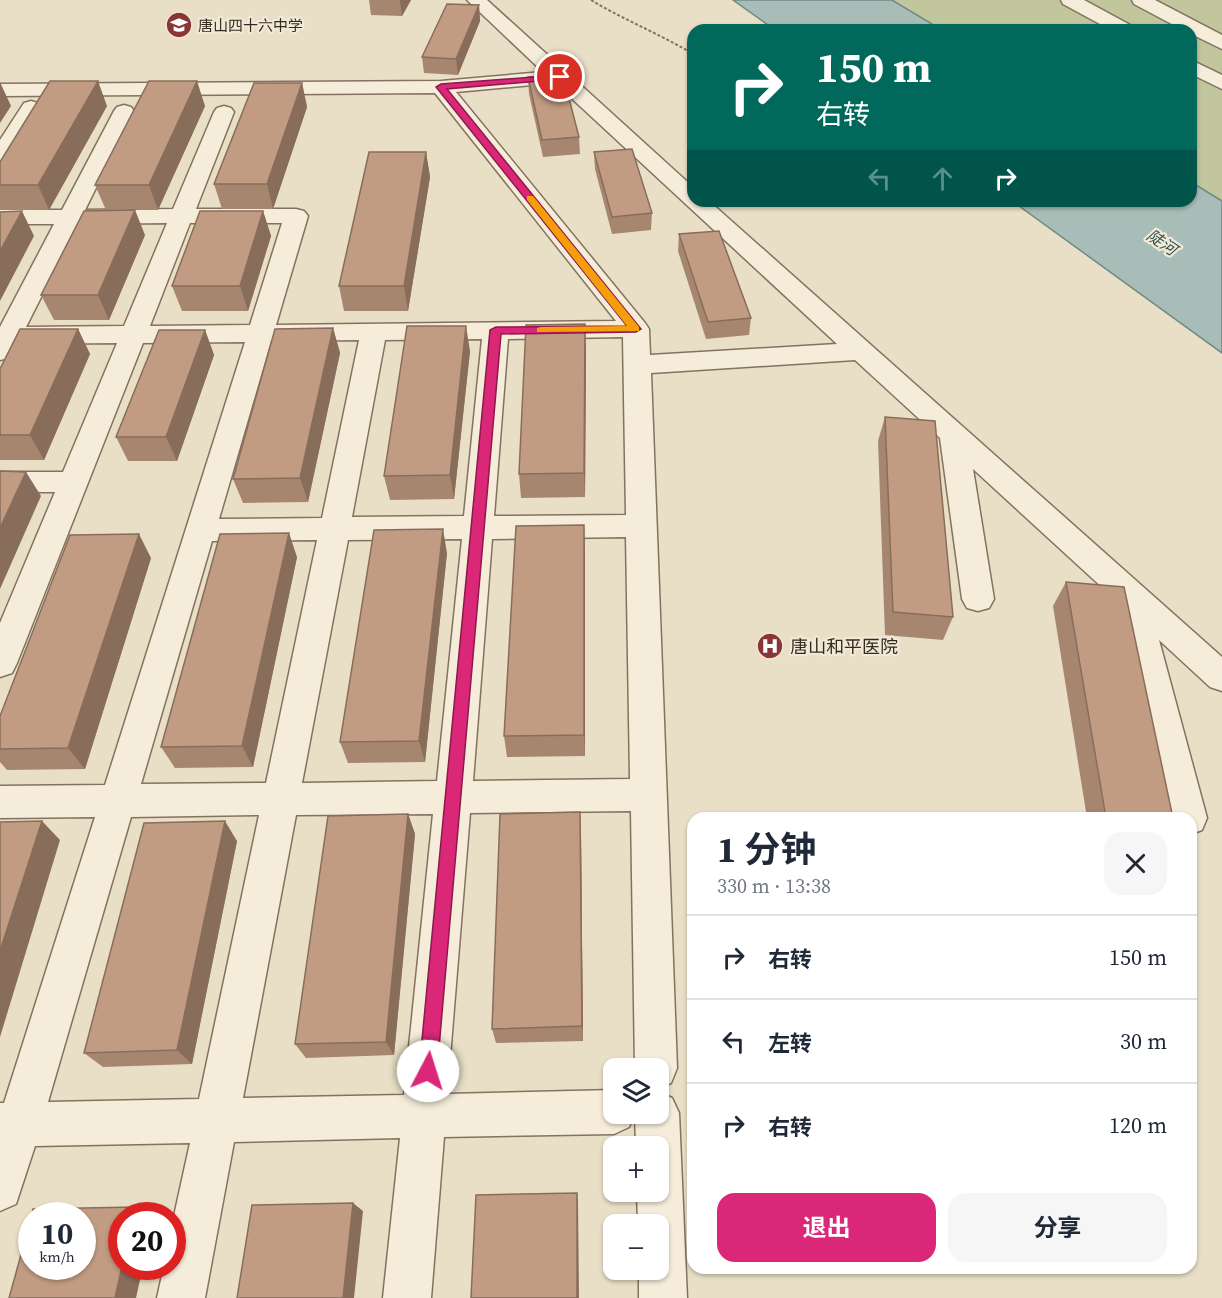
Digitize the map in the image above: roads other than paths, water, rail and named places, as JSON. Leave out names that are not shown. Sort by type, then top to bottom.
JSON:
[{"type":"street","points":[[477,0],[687,194]]},
{"type":"street","points":[[1070,0],[1114,24]]},
{"type":"street","points":[[1141,0],[1186,24]]},
{"type":"street","points":[[1197,30],[1222,43]]},
{"type":"street","points":[[1197,69],[1222,83]]},
{"type":"street","points":[[0,90],[441,87],[560,77]]},
{"type":"street","points":[[441,87],[636,329],[656,1058]]},
{"type":"street","points":[[0,158],[31,107]]},
{"type":"street","points":[[3,342],[124,111]]},
{"type":"street","points":[[0,663],[224,112]]},
{"type":"street","points":[[702,207],[1222,677]]},
{"type":"street","points":[[0,217],[296,216],[118,801],[10,1124],[0,1188]]},
{"type":"street","points":[[3,342],[134,335],[636,329]]},
{"type":"street","points":[[407,1298],[496,330]]},
{"type":"street","points":[[181,1298],[374,332]]},
{"type":"street","points":[[636,365],[862,351]]},
{"type":"street","points":[[952,432],[978,600]]},
{"type":"street","points":[[0,482],[74,482]]},
{"type":"street","points":[[200,530],[641,526]]},
{"type":"street","points":[[1131,594],[1187,812]]},
{"type":"street","points":[[0,802],[649,795]]},
{"type":"street","points":[[10,1124],[603,1112]]},
{"type":"street","points":[[660,1202],[663,1298]]},
{"type":"water","points":[[733,0],[892,0],[932,24],[767,24]]},
{"type":"water","name":"陡河","points":[[1197,186],[1222,201],[1222,353],[1020,207],[1197,207]]},
{"type":"place","name":"唐山四十六中学","points":[[179,25]]},
{"type":"place","name":"唐山和平医院","points":[[770,646]]}]
